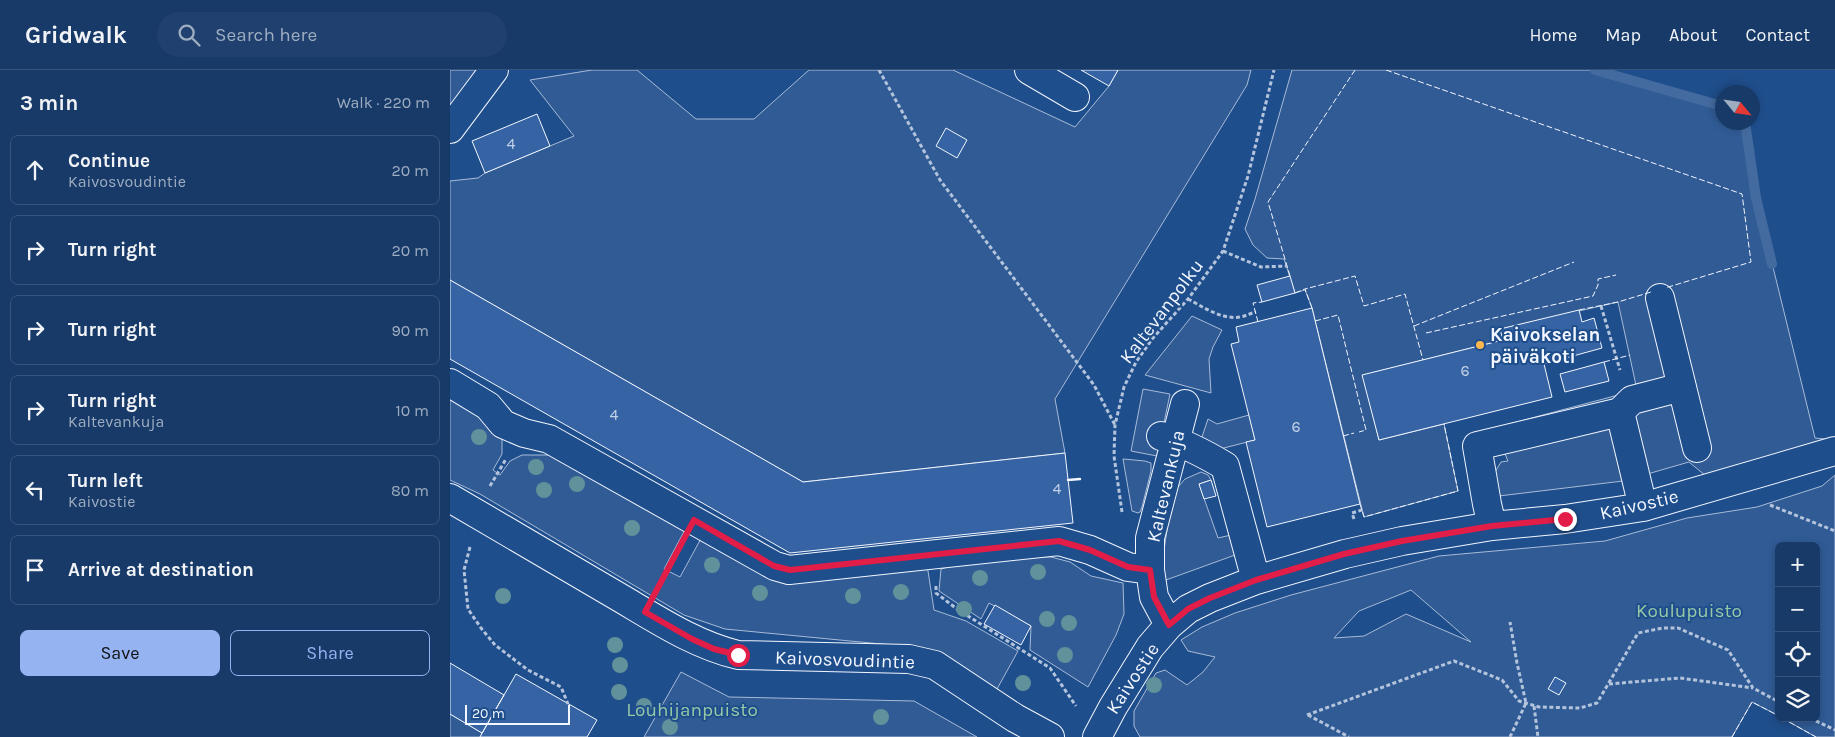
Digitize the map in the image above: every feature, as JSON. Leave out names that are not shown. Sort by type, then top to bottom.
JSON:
[{"type":"street","points":[[450,129],[494,70]]},
{"type":"street","points":[[1029,70],[1075,97]]},
{"type":"street","points":[[1660,298],[1697,448]]},
{"type":"street","points":[[450,383],[488,406],[503,424],[524,433],[549,439],[774,566],[790,570],[1059,541],[1090,550],[1128,567],[1150,570]]},
{"type":"street","points":[[1492,526],[1477,446],[1620,412],[1632,400],[1682,387]]},
{"type":"street","name":"Kaltevankuja","points":[[1169,625],[1154,597],[1150,570],[1150,538],[1168,438],[1185,404]]},
{"type":"street","points":[[1620,412],[1643,507]]},
{"type":"street","points":[[1168,438],[1225,466],[1256,580]]},
{"type":"street","name":"Kaivostie","points":[[1096,737],[1113,706],[1150,648],[1169,625],[1188,609],[1256,580],[1344,554],[1402,541],[1492,526],[1565,519],[1643,507],[1835,450]]},
{"type":"street","name":"Kaivosvoudintie","points":[[450,498],[692,639],[714,649],[738,655],[909,659],[935,665],[1015,718],[1050,737]]},
{"type":"path","points":[[879,70],[940,180],[1094,385],[1115,425]]},
{"type":"path","name":"Kaltevanpolku","points":[[1122,512],[1114,456],[1115,425],[1124,387],[1136,362],[1153,338],[1188,299],[1223,251],[1248,176],[1274,70]]},
{"type":"path","points":[[1223,251],[1261,268],[1286,266]]},
{"type":"path","points":[[1188,299],[1214,313],[1229,316],[1239,317],[1256,312]]},
{"type":"path","points":[[474,512],[524,433]]},
{"type":"path","points":[[1763,502],[1835,531]]},
{"type":"path","points":[[645,612],[694,520]]},
{"type":"path","points":[[471,544],[464,570],[468,609],[495,645],[528,670],[561,687],[568,704]]},
{"type":"path","points":[[935,555],[936,593],[957,609],[1050,668],[1076,706]]},
{"type":"path","points":[[1510,622],[1526,703],[1510,737]]},
{"type":"path","points":[[1348,737],[1307,715],[1454,661],[1502,680],[1520,701],[1534,706],[1580,708],[1597,704],[1638,633],[1663,628],[1678,628],[1728,650],[1752,688]]},
{"type":"path","points":[[1608,684],[1680,678],[1752,688],[1775,700]]},
{"type":"path","points":[[1534,706],[1538,737]]},
{"type":"path","points":[[1818,722],[1835,730]]},
{"type":"shaded area","points":[[450,70],[485,70],[450,120]]},
{"type":"shaded area","points":[[592,70],[637,70],[696,119],[754,119],[809,70],[953,70],[1075,127],[1109,86],[1118,70],[1251,70],[1247,85],[1055,399],[1065,453],[803,482],[450,280],[450,181],[478,178],[485,173],[574,136],[530,80]]},
{"type":"shaded area","name":"Kaivokselan päiväkoti","points":[[1292,70],[1595,70],[1715,104],[1715,130],[1746,130],[1756,198],[1815,438],[1833,440],[1706,476],[1689,462],[1623,481],[1499,496],[1495,472],[1501,462],[1508,461],[1494,428],[1637,390],[1618,302],[1501,329],[1503,340],[1363,375],[1379,440],[1444,424],[1458,491],[1364,517],[1312,308],[1305,290],[1295,293],[1284,259],[1267,258],[1253,245],[1245,229]]},
{"type":"shaded area","points":[[1192,316],[1222,330],[1209,359],[1211,393],[1145,375]]},
{"type":"shaded area","points":[[1143,389],[1170,394],[1157,456],[1131,451]]},
{"type":"shaded area","points":[[450,390],[502,436],[502,454],[493,470],[500,475],[510,461],[522,455],[551,455],[688,524],[664,569],[680,577],[704,533],[756,568],[926,565],[934,610],[966,621],[1018,651],[997,689],[923,648],[725,629],[684,615],[480,494],[450,480]]},
{"type":"shaded area","points":[[1249,415],[1255,440],[1220,449],[1204,441],[1202,437],[1208,419],[1217,424]]},
{"type":"shaded area","points":[[1123,459],[1151,463],[1151,471],[1142,507],[1138,513],[1132,511]]},
{"type":"shaded area","points":[[1201,472],[1208,475],[1211,480],[1199,484],[1218,538],[1231,535],[1235,555],[1166,580],[1161,570],[1170,510],[1177,488],[1185,479]]},
{"type":"shaded area","points":[[1835,475],[1835,737],[1816,737],[1789,722],[1820,722],[1820,542],[1775,542],[1775,714],[1752,702],[1732,737],[1140,737],[1134,726],[1134,711],[1156,673],[1165,670],[1187,685],[1203,672],[1215,657],[1188,651],[1181,640],[1202,627],[1235,613],[1291,595],[1439,556],[1605,541],[1687,518],[1757,507],[1822,486]],"holes":[[[1411,590],[1471,642],[1406,614],[1364,636],[1334,638],[1359,611]]]},
{"type":"shaded area","points":[[1023,556],[1051,557],[1070,562],[1091,576],[1123,583],[1124,614],[1116,635],[1088,687],[1030,650],[1031,626],[989,603],[981,619],[939,591],[941,569]]},
{"type":"shaded area","name":"Louhijanpuisto","points":[[681,672],[729,697],[914,701],[977,737],[644,737]]},
{"type":"shaded area","points":[[450,714],[482,733],[480,737],[450,737]]},
{"type":"building","points":[[1081,70],[1118,70],[1109,86]]},
{"type":"building","points":[[537,114],[550,146],[485,173],[472,141]]},
{"type":"building","points":[[946,128],[967,140],[957,158],[936,146]]},
{"type":"building","points":[[1290,276],[1295,293],[1262,302],[1257,285]]},
{"type":"building","points":[[450,280],[803,482],[1065,453],[1073,523],[790,553],[450,359]]},
{"type":"building","points":[[1312,308],[1360,504],[1267,527],[1246,442],[1255,440],[1231,344],[1239,342],[1236,327]]},
{"type":"building","points":[[1579,310],[1582,322],[1594,318],[1602,348],[1544,364],[1552,397],[1379,440],[1362,375],[1503,340],[1500,329]]},
{"type":"building","points":[[1604,362],[1609,381],[1565,392],[1560,374]]},
{"type":"building","points":[[1211,480],[1216,496],[1204,499],[1199,484]]},
{"type":"building","points":[[995,605],[1031,626],[1021,645],[984,624]]},
{"type":"building","points":[[450,663],[504,695],[482,733],[450,714]]},
{"type":"building","points":[[516,674],[597,720],[587,737],[480,737]]},
{"type":"building","points":[[1555,677],[1566,683],[1559,695],[1548,689]]},
{"type":"waterway","points":[[1595,70],[1715,104]]},
{"type":"waterway","points":[[1746,130],[1756,198],[1772,264]]},
{"type":"fence","points":[[1290,276],[1268,202],[1355,70]]},
{"type":"fence","points":[[1386,70],[1742,194],[1751,262],[1665,288]]},
{"type":"fence","points":[[1414,326],[1574,262]]},
{"type":"fence","points":[[1426,333],[1593,296],[1598,285],[1598,279],[1616,275]]},
{"type":"fence","points":[[1312,308],[1305,289],[1355,276],[1364,306],[1405,294],[1423,360]]},
{"type":"fence","points":[[1295,293],[1305,289]]},
{"type":"fence","points":[[1579,310],[1618,302],[1651,292]]},
{"type":"fence","points":[[1258,322],[1253,303],[1262,302]]},
{"type":"fence","points":[[1315,321],[1338,315],[1366,430],[1359,432]]},
{"type":"fence","points":[[1604,362],[1630,355]]},
{"type":"fence","points":[[1360,504],[1364,517],[1458,491],[1444,424]]},
{"type":"fence","points":[[1343,436],[1354,433]]},
{"type":"fence","points":[[1732,737],[1752,702],[1775,714]]},
{"type":"fence","points":[[1789,722],[1816,737]]},
{"type":"wall","points":[[1068,480],[1080,479]]},
{"type":"place","name":"Kaivokselan päiväkoti","points":[[1480,345]]},
{"type":"route","points":[[738,655],[714,649],[692,639],[645,612],[694,520],[774,566],[790,570],[1059,541],[1090,550],[1128,567],[1150,570],[1154,597],[1169,625],[1188,609],[1210,598],[1256,580],[1344,554],[1402,541],[1492,526],[1565,519]]},
{"type":"park label","name":"Koulupuisto","points":[[1689,610]]}]
